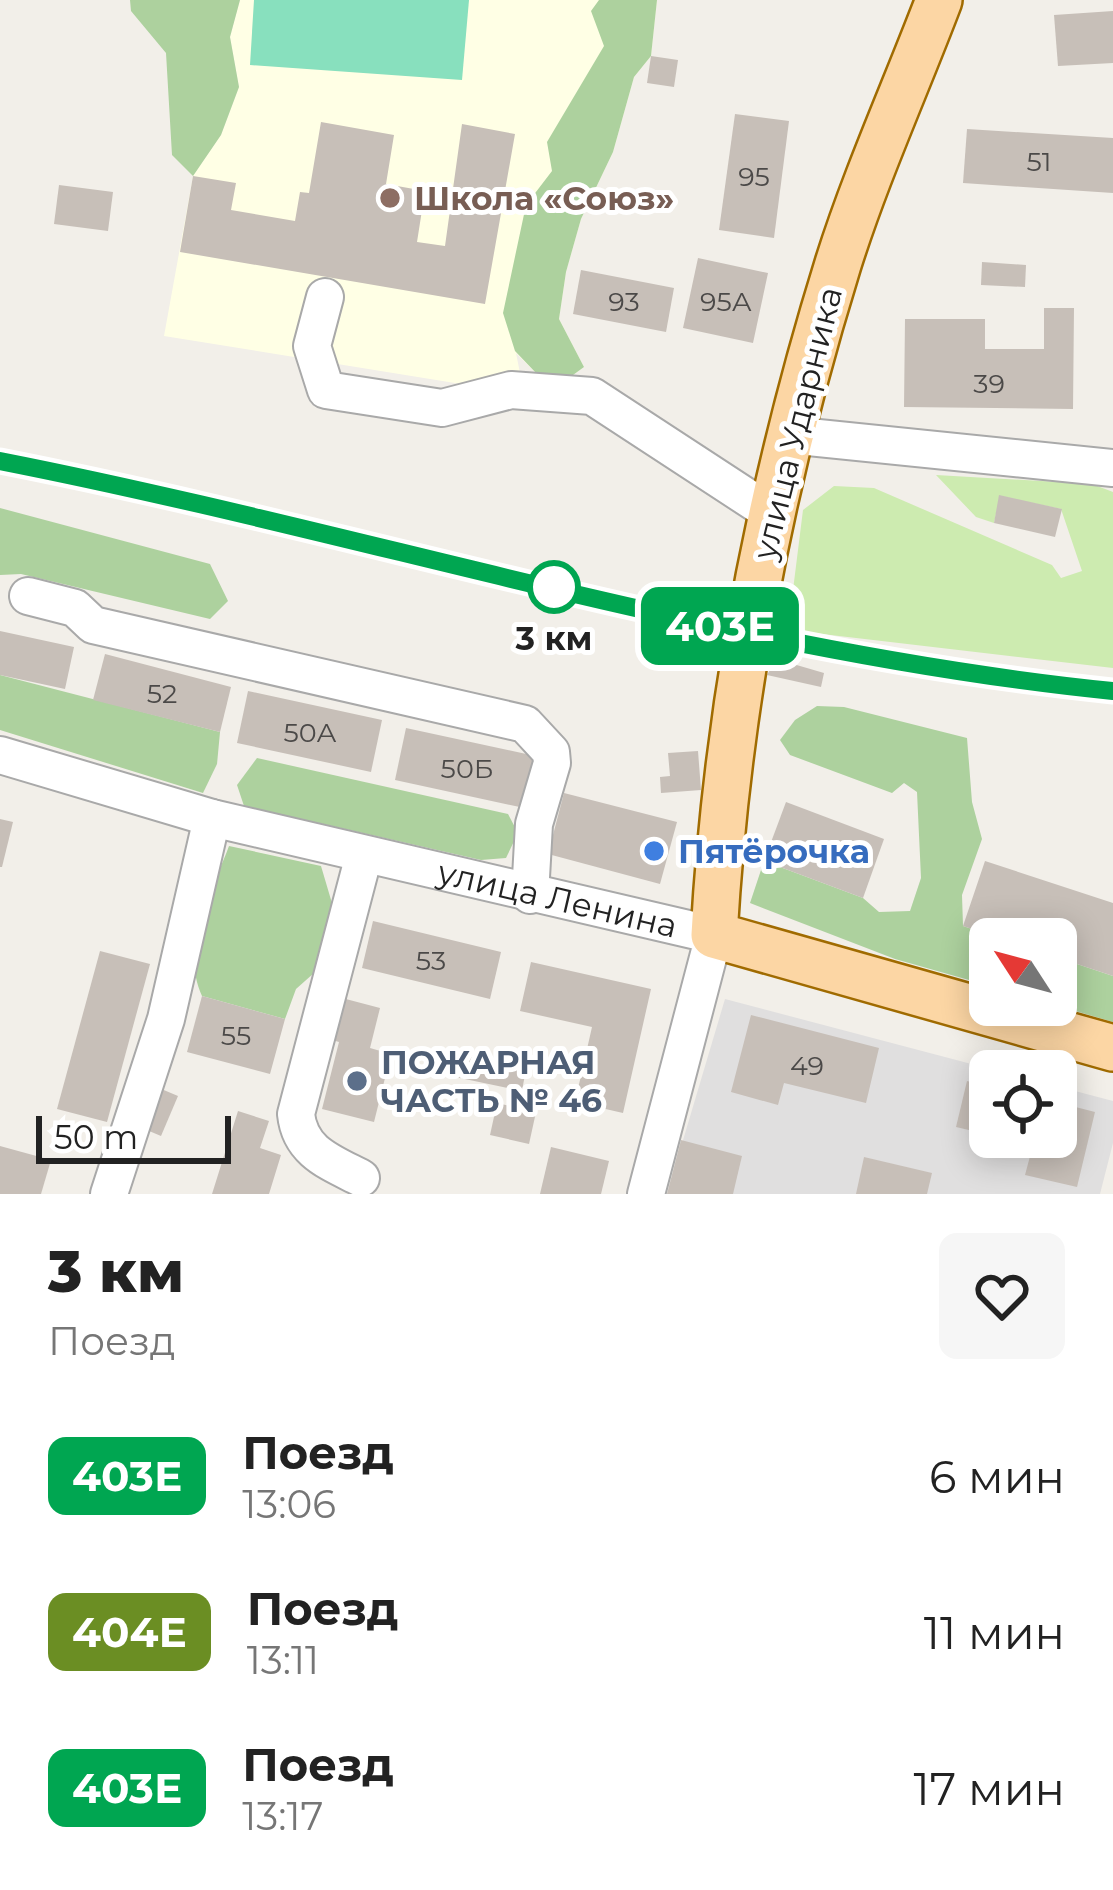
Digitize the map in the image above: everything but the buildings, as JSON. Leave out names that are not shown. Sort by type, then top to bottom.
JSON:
[{"type":"main road","name":"улица Ударника","points":[[714,935],[746,632],[789,435],[840,259],[939,0]]},
{"type":"main road","name":"улица Ленина","points":[[714,935],[1113,1048]]},
{"type":"street","points":[[325,297],[312,346],[326,390],[442,408],[511,391],[592,396],[771,513]]},
{"type":"street","points":[[789,435],[1113,468]]},
{"type":"street","points":[[28,596],[75,608],[93,625],[525,724],[551,752],[552,764],[534,824],[530,895]]},
{"type":"street","name":"улица Ленина","points":[[0,755],[212,818],[714,935]]},
{"type":"street","points":[[109,1194],[166,1019],[212,818]]},
{"type":"street","points":[[361,1178],[314,1154],[298,1134],[296,1114],[364,855]]},
{"type":"street","points":[[646,1194],[714,935]]},
{"type":"shaded area","name":"Школа «Союз»","points":[[240,0],[657,0],[651,56],[634,77],[613,152],[581,219],[566,272],[559,319],[584,367],[573,375],[537,374],[516,353],[520,373],[461,384],[164,336],[193,176],[221,135],[239,87],[230,37]]},
{"type":"shaded area","points":[[725,999],[969,1063],[969,1158],[1077,1158],[1077,1092],[1113,1101],[1113,1143],[1100,1194],[667,1194]]},
{"type":"green space","points":[[130,0],[240,0],[230,37],[239,87],[221,135],[193,176],[172,155],[166,53],[131,11]]},
{"type":"green space","points":[[254,0],[469,0],[462,80],[250,65]]},
{"type":"green space","points":[[599,0],[657,0],[651,56],[634,77],[613,152],[581,219],[566,272],[559,319],[584,367],[573,375],[537,374],[515,351],[503,313],[526,205],[552,171],[547,142],[604,46],[591,11]]},
{"type":"green space","points":[[936,475],[1092,484],[1113,492],[1113,668],[788,630],[803,510],[834,486],[874,488],[1052,565],[1061,578],[1082,571],[1061,509],[1000,496],[994,523],[976,517]]},
{"type":"green space","points":[[0,508],[210,564],[228,601],[210,619],[21,574],[0,575]]},
{"type":"green space","points":[[0,675],[220,732],[217,764],[203,793],[0,730]]},
{"type":"green space","points":[[817,706],[844,707],[967,738],[972,802],[982,839],[962,895],[963,926],[969,928],[969,980],[895,959],[750,903],[764,861],[863,898],[879,912],[910,911],[921,878],[917,792],[904,783],[892,793],[790,755],[780,740],[795,720]]},
{"type":"green space","points":[[257,758],[508,814],[518,833],[506,858],[481,860],[244,806],[237,785]]},
{"type":"green space","points":[[229,846],[321,866],[334,910],[323,965],[296,989],[285,1019],[202,996],[194,958],[196,939]]},
{"type":"green space","points":[[1077,964],[1113,976],[1113,1022],[1077,1011]]},
{"type":"railway","points":[[0,461],[693,621],[972,673],[1113,691]]},
{"type":"train","name":"403Е","points":[[0,461],[201,503],[746,632],[954,671],[1113,691]]},
{"type":"place","name":"Школа «Союз»","points":[[390,198]]},
{"type":"place","name":"3 км","points":[[554,587]]},
{"type":"place","name":"Пятёрочка","points":[[654,851]]},
{"type":"place","name":"ПОЖАРНАЯ ЧАСТЬ № 46","points":[[357,1081]]}]
